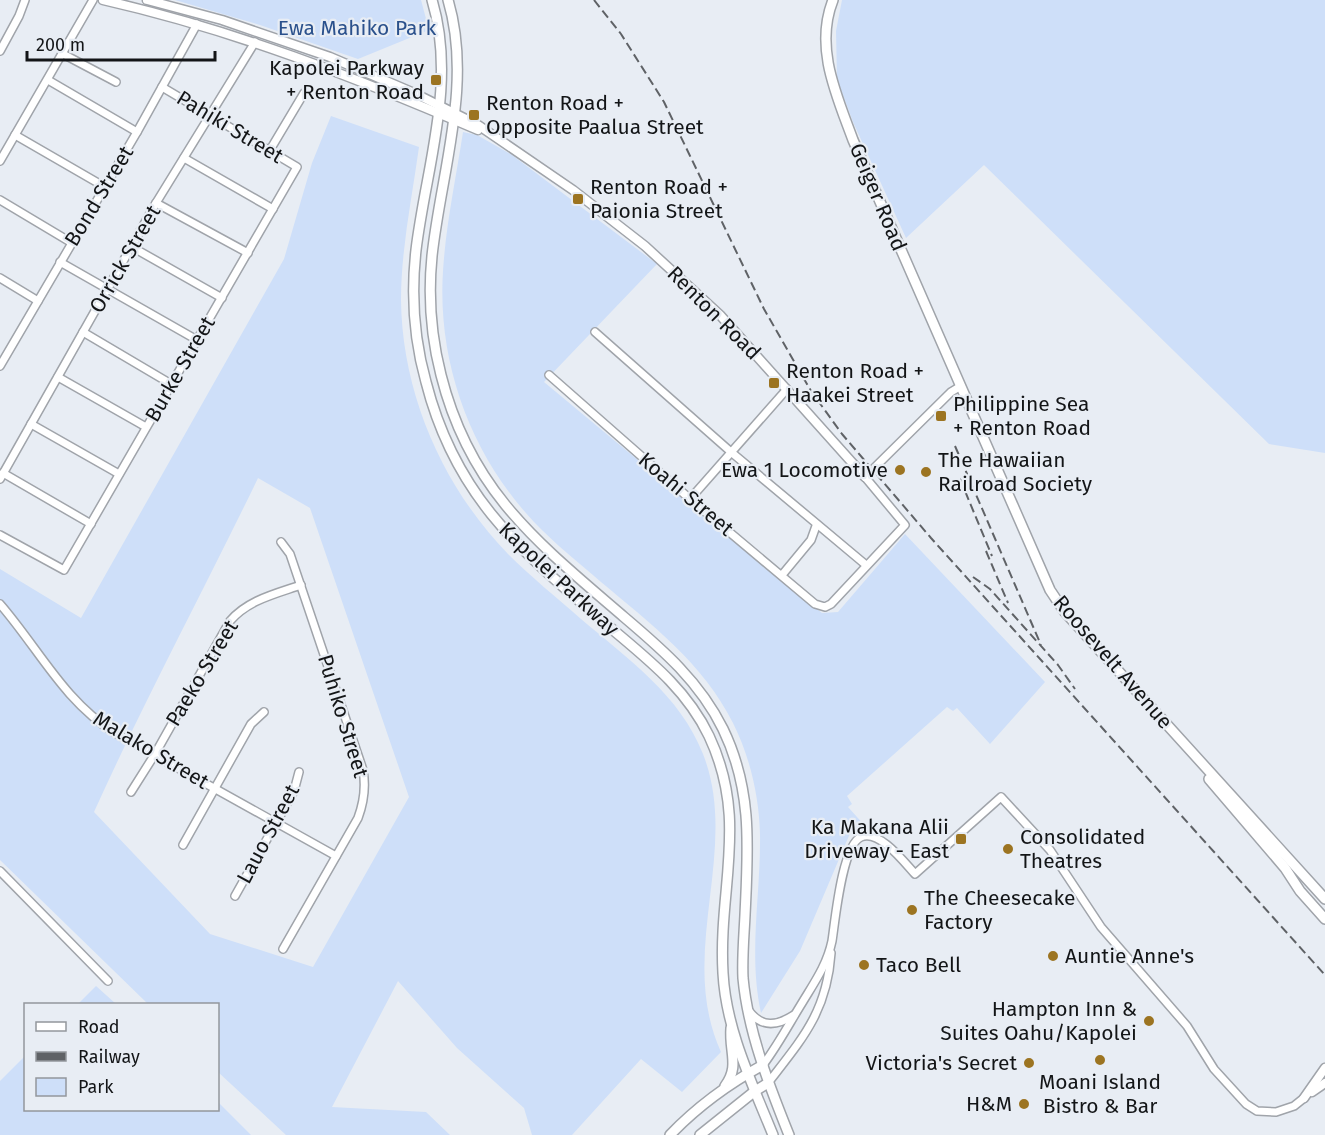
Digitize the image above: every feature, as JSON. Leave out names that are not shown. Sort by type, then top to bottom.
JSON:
[{"type":"main road","name":"Kapolei Parkway","points":[[432,0],[439,25],[443,55],[443,84],[414,271],[416,324],[429,394],[455,459],[493,518],[528,556],[667,676],[688,702],[709,736],[723,776],[730,817],[731,845],[722,958],[724,990],[731,1023],[747,1073],[773,1135]]},
{"type":"main road","name":"Kapolei Parkway","points":[[448,0],[458,54],[458,85],[434,245],[430,288],[434,340],[447,398],[472,456],[514,517],[540,544],[674,661],[702,694],[720,724],[739,772],[747,816],[748,846],[743,961],[748,1009],[768,1083],[789,1135]]},
{"type":"main road","name":"Geiger Road","points":[[833,0],[830,8],[826,58],[833,86],[853,140],[961,386]]},
{"type":"main road","name":"Roosevelt Avenue","points":[[961,386],[1053,596],[1158,716],[1188,746],[1325,899]]},
{"type":"main road","points":[[1158,716],[1285,868],[1325,912]]},
{"type":"main road","points":[[1285,868],[1300,891],[1325,919]]},
{"type":"main road","points":[[719,1094],[733,1076],[729,1045],[731,1023]]},
{"type":"main road","points":[[670,1135],[719,1094],[747,1073],[763,1065]]},
{"type":"main road","points":[[700,1135],[768,1083]]},
{"type":"street","points":[[0,51],[25,0]]},
{"type":"street","points":[[0,161],[93,0]]},
{"type":"street","name":"Renton Road","points":[[103,0],[197,24],[255,42],[326,67],[411,103],[439,110]]},
{"type":"street","name":"Renton Road","points":[[147,0],[258,32],[375,75],[414,93],[439,110],[492,135],[573,190],[645,246],[720,315],[905,525],[866,565]]},
{"type":"street","name":"Bond Street","points":[[0,366],[137,132],[197,24]]},
{"type":"street","name":"Orrick Street","points":[[2,476],[156,203],[255,42]]},
{"type":"street","points":[[63,54],[116,82]]},
{"type":"street","points":[[371,87],[375,75]]},
{"type":"street","points":[[48,80],[137,132]]},
{"type":"street","name":"Pahiki Street","points":[[162,87],[297,167]]},
{"type":"street","points":[[270,150],[304,93]]},
{"type":"street","points":[[15,135],[105,187]]},
{"type":"street","points":[[184,158],[273,209]]},
{"type":"street","name":"Burke Street","points":[[0,536],[64,570],[297,167]]},
{"type":"street","points":[[0,200],[72,243]]},
{"type":"street","points":[[156,203],[248,253]]},
{"type":"street","points":[[132,247],[222,298]]},
{"type":"street","points":[[60,262],[197,340]]},
{"type":"street","points":[[0,278],[38,301]]},
{"type":"street","points":[[83,332],[171,384]]},
{"type":"street","points":[[595,332],[731,453],[816,526],[866,565]]},
{"type":"street","points":[[0,349],[8,353]]},
{"type":"street","name":"Koahi Street","points":[[549,375],[690,499],[815,604],[825,607],[831,604],[866,565]]},
{"type":"street","points":[[58,377],[147,427]]},
{"type":"street","points":[[865,477],[951,392],[961,386]]},
{"type":"street","points":[[690,499],[787,389]]},
{"type":"street","points":[[31,424],[119,474]]},
{"type":"street","points":[[2,476],[91,524]]},
{"type":"street","points":[[782,575],[811,540],[816,526]]},
{"type":"street","name":"Puhiko Street","points":[[281,542],[290,554],[301,585],[364,778],[361,810],[283,949]]},
{"type":"street","name":"Paeko Street","points":[[131,792],[230,621],[239,611],[256,601],[301,585]]},
{"type":"street","name":"Malako Street","points":[[0,604],[58,681],[82,708],[105,726],[336,856]]},
{"type":"street","points":[[183,845],[251,724],[264,712]]},
{"type":"street","name":"Lauo Street","points":[[235,896],[296,787],[299,772]]},
{"type":"street","points":[[768,1083],[800,1043],[817,1013],[828,982],[831,944],[843,874],[851,849],[857,840],[867,836],[878,839],[915,874],[1001,797],[1050,850],[1101,927],[1187,1026],[1214,1069],[1246,1104],[1257,1111],[1276,1112],[1288,1109],[1325,1083]]},
{"type":"street","points":[[0,871],[108,981]]},
{"type":"street","points":[[763,1065],[784,1036],[819,977],[831,944]]},
{"type":"street","points":[[748,1009],[757,1019],[769,1024],[782,1023],[796,1014]]},
{"type":"street","points":[[1304,1098],[1325,1068]]},
{"type":"green space","name":"Ewa Mahiko Park","points":[[175,0],[421,0],[429,30],[358,59],[260,25]]},
{"type":"green space","points":[[842,0],[1325,0],[1325,453],[1269,444],[984,165],[906,238],[853,122],[837,79],[836,31]]},
{"type":"green space","points":[[331,116],[419,147],[405,243],[401,300],[403,335],[409,370],[430,437],[464,499],[485,528],[508,554],[544,587],[651,679],[681,714],[703,754],[713,791],[716,828],[705,977],[709,1015],[721,1052],[682,1092],[641,1059],[572,1135],[532,1135],[524,1108],[457,1048],[398,981],[332,1107],[426,1112],[450,1135],[286,1135],[219,1073],[219,1003],[147,1003],[0,860],[0,569],[81,618],[284,259],[312,163]],"holes":[[[258,478],[310,508],[409,797],[313,967],[210,934],[94,812]]]},
{"type":"green space","points":[[463,132],[477,135],[512,155],[657,264],[544,382],[822,613],[838,612],[905,534],[1045,682],[990,744],[957,708],[953,711],[947,707],[847,796],[852,804],[848,807],[866,827],[851,831],[800,951],[761,1013],[757,991],[755,946],[760,856],[759,820],[756,791],[749,763],[733,723],[721,701],[691,663],[534,522],[492,467],[463,406],[446,340],[443,271],[451,201]]},
{"type":"green space","points":[[96,986],[115,1003],[79,1003]]},
{"type":"green space","points":[[24,1057],[24,1111],[219,1111],[219,1103],[251,1135],[0,1135],[0,1081]]},
{"type":"railway","points":[[594,0],[621,34],[664,102],[764,309],[811,391],[842,434],[931,538],[1325,975]]},
{"type":"railway","points":[[955,446],[1041,645]]},
{"type":"railway","points":[[960,479],[992,556]]},
{"type":"railway","points":[[986,551],[1008,603]]},
{"type":"railway","points":[[973,577],[990,589],[1058,665],[1075,689]]},
{"type":"place","name":"Kapolei Parkway + Renton Road","points":[[436,80]]},
{"type":"place","name":"Renton Road + Opposite Paalua Street","points":[[474,115]]},
{"type":"place","name":"Renton Road + Paionia Street","points":[[578,199]]},
{"type":"place","name":"Renton Road + Haakei Street","points":[[774,383]]},
{"type":"place","name":"Philippine Sea + Renton Road","points":[[941,416]]},
{"type":"place","name":"Ewa 1 Locomotive","points":[[900,470]]},
{"type":"place","name":"The Hawaiian Railroad Society","points":[[926,472]]},
{"type":"place","name":"Ka Makana Alii Driveway - East","points":[[961,839]]},
{"type":"place","name":"Consolidated Theatres","points":[[1008,849]]},
{"type":"place","name":"The Cheesecake Factory","points":[[912,910]]},
{"type":"place","name":"Auntie Anne's","points":[[1053,956]]},
{"type":"place","name":"Taco Bell","points":[[864,965]]},
{"type":"place","name":"Hampton Inn & Suites Oahu/Kapolei","points":[[1149,1021]]},
{"type":"place","name":"Moani Island Bistro & Bar","points":[[1100,1060]]},
{"type":"place","name":"Victoria's Secret","points":[[1029,1063]]},
{"type":"place","name":"H&M","points":[[1024,1104]]}]
